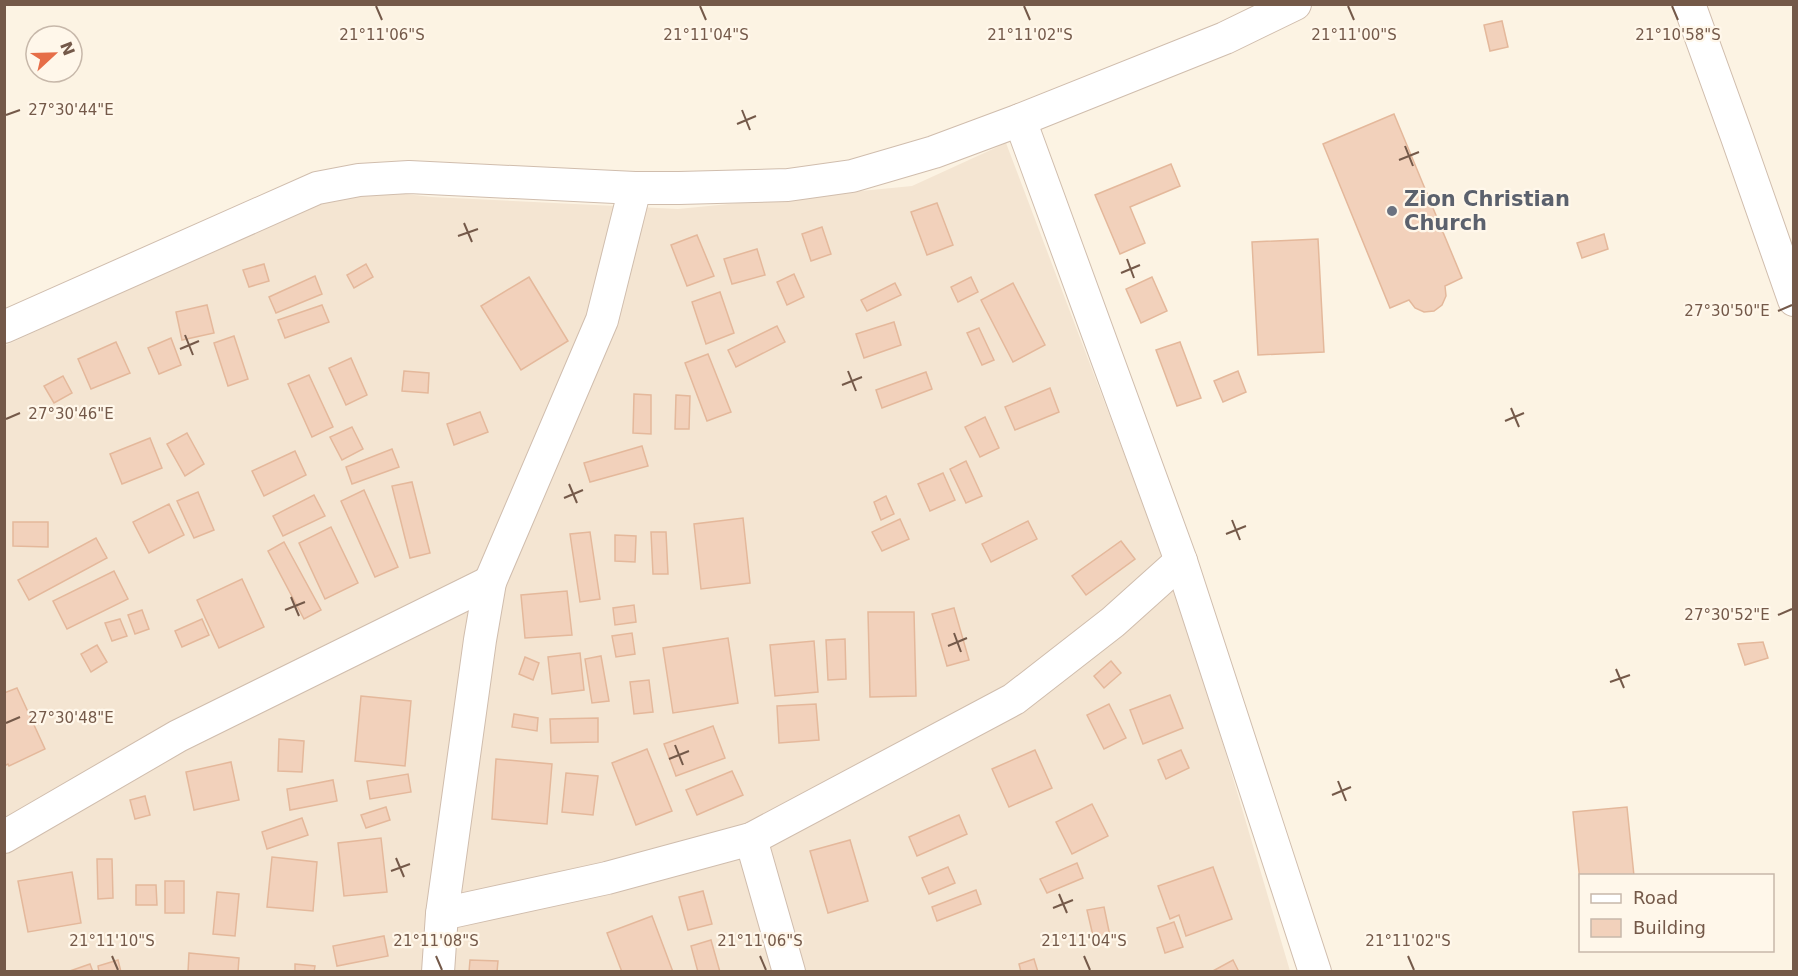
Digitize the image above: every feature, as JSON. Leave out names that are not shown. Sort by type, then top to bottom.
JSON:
[{"type":"street","points":[[4,327],[317,188],[359,180],[410,177],[636,188],[788,185],[852,176],[934,152],[1020,120],[1225,38],[1295,4]]},
{"type":"street","points":[[1689,4],[1794,300]]},
{"type":"street","points":[[1020,120],[1181,561],[1315,972]]},
{"type":"street","points":[[438,972],[442,914],[490,582],[602,320],[636,188]]},
{"type":"street","points":[[442,914],[607,878],[751,839],[1014,699],[1113,622],[1181,561]]},
{"type":"street","points":[[4,837],[178,736],[490,582]]},
{"type":"street","points":[[751,839],[789,972]]},
{"type":"shaded area","points":[[1006,143],[1183,609],[1290,971],[5,971],[4,346],[351,188],[432,197],[678,209],[912,186]]},
{"type":"building","points":[[1502,21],[1508,47],[1490,51],[1484,25]]},
{"type":"building","name":"Zion Christian Church","points":[[1394,114],[1462,278],[1445,286],[1446,296],[1442,305],[1434,311],[1424,312],[1415,308],[1409,300],[1390,308],[1323,144]]},
{"type":"building","points":[[1171,164],[1180,186],[1130,207],[1145,243],[1120,254],[1095,195]]},
{"type":"building","points":[[937,203],[953,245],[927,255],[911,212]]},
{"type":"building","points":[[822,227],[831,254],[811,261],[802,234]]},
{"type":"building","points":[[1604,234],[1608,249],[1582,258],[1577,243]]},
{"type":"building","points":[[697,235],[714,276],[687,286],[671,245]]},
{"type":"building","points":[[1318,239],[1324,352],[1258,355],[1252,242]]},
{"type":"building","points":[[757,249],[765,275],[732,284],[724,259]]},
{"type":"building","points":[[264,264],[269,281],[249,287],[243,270]]},
{"type":"building","points":[[366,264],[373,277],[354,288],[347,275]]},
{"type":"building","points":[[794,274],[804,297],[787,305],[777,282]]},
{"type":"building","points":[[315,276],[322,294],[276,313],[269,297]]},
{"type":"building","points":[[529,277],[568,341],[521,370],[481,306]]},
{"type":"building","points":[[971,277],[978,292],[958,302],[951,287]]},
{"type":"building","points":[[1152,277],[1167,311],[1141,323],[1126,289]]},
{"type":"building","points":[[895,283],[901,295],[867,311],[861,300]]},
{"type":"building","points":[[1013,283],[1045,345],[1013,362],[981,300]]},
{"type":"building","points":[[720,292],[734,333],[706,344],[692,302]]},
{"type":"building","points":[[207,305],[214,333],[182,340],[176,312]]},
{"type":"building","points":[[322,305],[329,322],[285,338],[278,320]]},
{"type":"building","points":[[894,322],[901,345],[864,358],[856,334]]},
{"type":"building","points":[[777,326],[785,342],[736,367],[728,350]]},
{"type":"building","points":[[979,328],[994,360],[982,365],[967,333]]},
{"type":"building","points":[[234,336],[248,379],[228,386],[214,343]]},
{"type":"building","points":[[171,338],[181,365],[159,374],[148,348]]},
{"type":"building","points":[[116,342],[130,373],[91,389],[78,359]]},
{"type":"building","points":[[1180,342],[1201,398],[1177,406],[1156,350]]},
{"type":"building","points":[[708,354],[731,412],[707,421],[685,363]]},
{"type":"building","points":[[351,358],[367,395],[346,405],[329,368]]},
{"type":"building","points":[[404,371],[429,373],[428,393],[402,391]]},
{"type":"building","points":[[1238,371],[1246,392],[1223,402],[1214,381]]},
{"type":"building","points":[[926,372],[932,389],[882,408],[876,390]]},
{"type":"building","points":[[309,375],[333,427],[312,437],[288,384]]},
{"type":"building","points":[[63,376],[72,393],[54,403],[44,386]]},
{"type":"building","points":[[1050,388],[1059,412],[1015,430],[1005,407]]},
{"type":"building","points":[[634,394],[651,395],[651,434],[633,433]]},
{"type":"building","points":[[676,395],[690,396],[689,429],[675,429]]},
{"type":"building","points":[[480,412],[488,432],[454,445],[447,424]]},
{"type":"building","points":[[985,417],[999,448],[980,457],[965,427]]},
{"type":"building","points":[[352,427],[363,449],[342,460],[330,437]]},
{"type":"building","points":[[187,433],[204,464],[185,476],[167,444]]},
{"type":"building","points":[[150,438],[162,468],[122,484],[110,454]]},
{"type":"building","points":[[642,446],[648,466],[590,482],[584,463]]},
{"type":"building","points":[[392,449],[399,467],[352,484],[346,467]]},
{"type":"building","points":[[295,451],[306,475],[264,496],[252,471]]},
{"type":"building","points":[[966,461],[982,496],[966,503],[950,469]]},
{"type":"building","points":[[943,473],[955,500],[930,511],[918,484]]},
{"type":"building","points":[[412,482],[430,553],[410,558],[392,486]]},
{"type":"building","points":[[364,490],[398,567],[375,577],[341,501]]},
{"type":"building","points":[[198,492],[214,530],[194,538],[177,501]]},
{"type":"building","points":[[314,495],[325,516],[283,536],[273,516]]},
{"type":"building","points":[[886,496],[894,514],[881,520],[874,502]]},
{"type":"building","points":[[169,504],[184,535],[149,553],[133,522]]},
{"type":"building","points":[[743,518],[750,583],[701,589],[694,524]]},
{"type":"building","points":[[900,519],[909,539],[882,551],[872,532]]},
{"type":"building","points":[[1028,521],[1037,539],[991,562],[982,544]]},
{"type":"building","points":[[13,522],[48,522],[48,547],[13,546]]},
{"type":"building","points":[[331,527],[358,583],[325,599],[299,543]]},
{"type":"building","points":[[590,532],[600,599],[580,602],[570,534]]},
{"type":"building","points":[[651,532],[666,532],[668,574],[653,574]]},
{"type":"building","points":[[615,535],[636,536],[635,562],[615,561]]},
{"type":"building","points":[[96,538],[107,558],[29,600],[18,580]]},
{"type":"building","points":[[1121,541],[1135,559],[1086,595],[1072,576]]},
{"type":"building","points":[[284,542],[321,610],[304,619],[268,551]]},
{"type":"building","points":[[114,571],[128,599],[67,629],[53,601]]},
{"type":"building","points":[[242,579],[264,627],[219,648],[197,600]]},
{"type":"building","points":[[567,591],[572,635],[525,638],[521,595]]},
{"type":"building","points":[[634,605],[636,622],[615,625],[613,608]]},
{"type":"building","points":[[954,608],[969,660],[947,666],[932,614]]},
{"type":"building","points":[[142,610],[149,629],[135,634],[128,615]]},
{"type":"building","points":[[868,612],[914,612],[916,696],[870,697]]},
{"type":"building","points":[[120,619],[127,636],[112,641],[105,623]]},
{"type":"building","points":[[202,619],[209,635],[182,647],[175,631]]},
{"type":"building","points":[[632,633],[635,654],[616,657],[612,636]]},
{"type":"building","points":[[728,638],[738,703],[673,713],[663,648]]},
{"type":"building","points":[[845,639],[846,679],[828,680],[826,640]]},
{"type":"building","points":[[814,641],[818,692],[775,696],[770,645]]},
{"type":"building","points":[[1763,642],[1768,658],[1745,665],[1738,644]]},
{"type":"building","points":[[97,645],[107,662],[91,672],[81,654]]},
{"type":"building","points":[[580,653],[584,690],[552,694],[548,657]]},
{"type":"building","points":[[601,656],[609,701],[592,703],[585,659]]},
{"type":"building","points":[[525,657],[539,663],[533,680],[519,674]]},
{"type":"building","points":[[1111,661],[1121,673],[1104,688],[1094,676]]},
{"type":"building","points":[[649,680],[653,712],[634,714],[630,682]]},
{"type":"building","points":[[17,688],[45,749],[9,766],[8,764],[4,766],[4,693]]},
{"type":"building","points":[[1170,695],[1183,728],[1143,744],[1130,710]]},
{"type":"building","points":[[361,696],[411,701],[405,766],[355,761]]},
{"type":"building","points":[[816,704],[819,740],[779,743],[777,706]]},
{"type":"building","points":[[1109,704],[1126,738],[1104,749],[1087,715]]},
{"type":"building","points":[[514,714],[538,718],[537,731],[512,727]]},
{"type":"building","points":[[598,718],[598,742],[551,743],[550,719]]},
{"type":"building","points":[[713,726],[725,758],[676,776],[664,744]]},
{"type":"building","points":[[279,739],[304,741],[302,772],[278,771]]},
{"type":"building","points":[[647,749],[672,811],[636,825],[612,763]]},
{"type":"building","points":[[1035,750],[1052,788],[1009,807],[992,769]]},
{"type":"building","points":[[1181,750],[1189,768],[1166,779],[1158,760]]},
{"type":"building","points":[[496,759],[552,764],[547,824],[492,819]]},
{"type":"building","points":[[231,762],[239,800],[194,810],[186,772]]},
{"type":"building","points":[[732,771],[743,795],[697,815],[686,790]]},
{"type":"building","points":[[566,773],[598,776],[593,815],[562,812]]},
{"type":"building","points":[[408,774],[411,792],[370,799],[367,781]]},
{"type":"building","points":[[333,780],[337,801],[290,810],[287,789]]},
{"type":"building","points":[[145,796],[150,815],[135,819],[130,800]]},
{"type":"building","points":[[1092,804],[1108,836],[1072,854],[1056,822]]},
{"type":"building","points":[[386,807],[390,820],[366,828],[361,815]]},
{"type":"building","points":[[1627,807],[1634,874],[1579,874],[1573,812]]},
{"type":"building","points":[[959,815],[967,834],[917,856],[909,837]]},
{"type":"building","points":[[302,818],[308,835],[267,849],[262,832]]},
{"type":"building","points":[[381,838],[387,892],[344,896],[338,843]]},
{"type":"building","points":[[850,840],[868,901],[828,913],[810,851]]},
{"type":"building","points":[[272,857],[317,862],[313,911],[267,907]]},
{"type":"building","points":[[97,859],[112,859],[113,898],[98,899]]},
{"type":"building","points":[[1077,863],[1083,878],[1047,893],[1040,879]]},
{"type":"building","points":[[948,867],[955,883],[929,894],[922,878]]},
{"type":"building","points":[[1213,867],[1232,919],[1186,936],[1179,915],[1170,919],[1158,886]]},
{"type":"building","points":[[72,872],[81,923],[28,932],[18,881]]},
{"type":"building","points":[[165,881],[184,881],[184,913],[165,913]]},
{"type":"building","points":[[136,885],[156,885],[157,905],[136,905]]},
{"type":"building","points":[[976,890],[981,904],[937,921],[932,907]]},
{"type":"building","points":[[703,891],[712,924],[688,930],[679,897]]},
{"type":"building","points":[[217,892],[239,894],[235,936],[213,934]]},
{"type":"building","points":[[1104,907],[1110,936],[1094,940],[1087,910]]},
{"type":"building","points":[[652,916],[673,972],[622,972],[607,933]]},
{"type":"building","points":[[1174,922],[1183,947],[1165,953],[1157,928]]},
{"type":"building","points":[[384,936],[388,956],[337,966],[333,946]]},
{"type":"building","points":[[711,940],[720,972],[698,972],[691,946]]},
{"type":"building","points":[[189,953],[239,958],[238,972],[188,972]]},
{"type":"building","points":[[1034,959],[1038,972],[1021,972],[1019,964]]},
{"type":"building","points":[[118,960],[121,972],[99,972],[98,966]]},
{"type":"building","points":[[470,960],[498,961],[497,972],[469,972]]},
{"type":"building","points":[[1233,960],[1239,972],[1211,972]]},
{"type":"building","points":[[90,964],[93,972],[67,972]]},
{"type":"building","points":[[295,964],[315,966],[314,972],[295,972]]},
{"type":"place","name":"Zion Christian Church","points":[[1392,211]]}]
